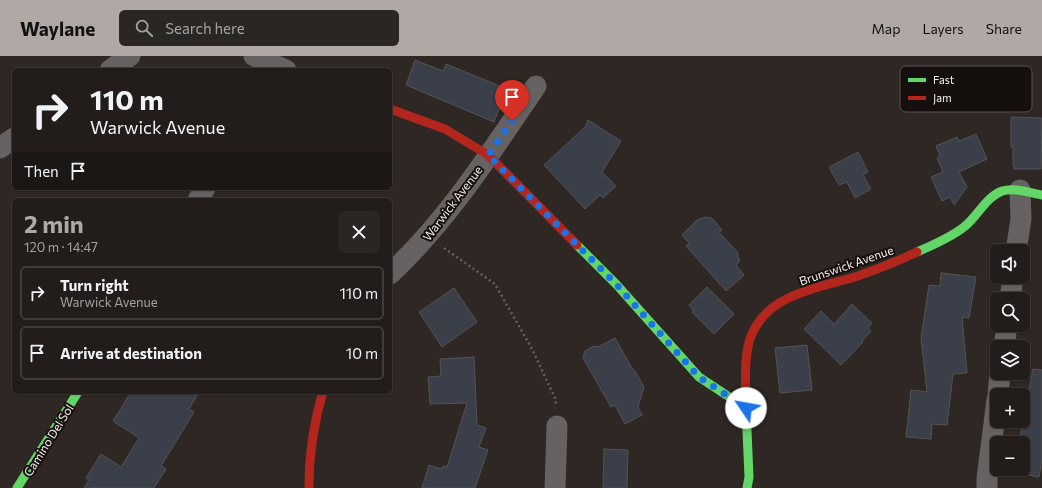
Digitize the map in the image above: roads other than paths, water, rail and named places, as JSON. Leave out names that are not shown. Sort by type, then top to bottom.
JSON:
[{"type":"street","points":[[113,68],[130,56]]},
{"type":"street","points":[[254,56],[278,68]]},
{"type":"street","name":"Warwick Avenue","points":[[392,272],[414,251],[442,220],[536,86]]},
{"type":"street","points":[[392,109],[444,129],[467,141],[488,155],[616,284],[699,377],[746,408]]},
{"type":"street","points":[[0,148],[12,139]]},
{"type":"street","points":[[1017,244],[1020,219],[1020,190]]},
{"type":"street","name":"Brunswick Avenue","points":[[747,488],[749,477],[746,408],[746,357],[753,333],[760,319],[771,308],[786,299],[815,288],[870,272],[935,244],[958,232],[1000,192],[1020,190],[1042,195]]},
{"type":"street","name":"Camino Del Sol","points":[[17,488],[77,394]]},
{"type":"street","points":[[309,488],[314,423],[322,394]]},
{"type":"street","points":[[555,488],[557,426]]},
{"type":"street","points":[[987,488],[993,428]]}]
